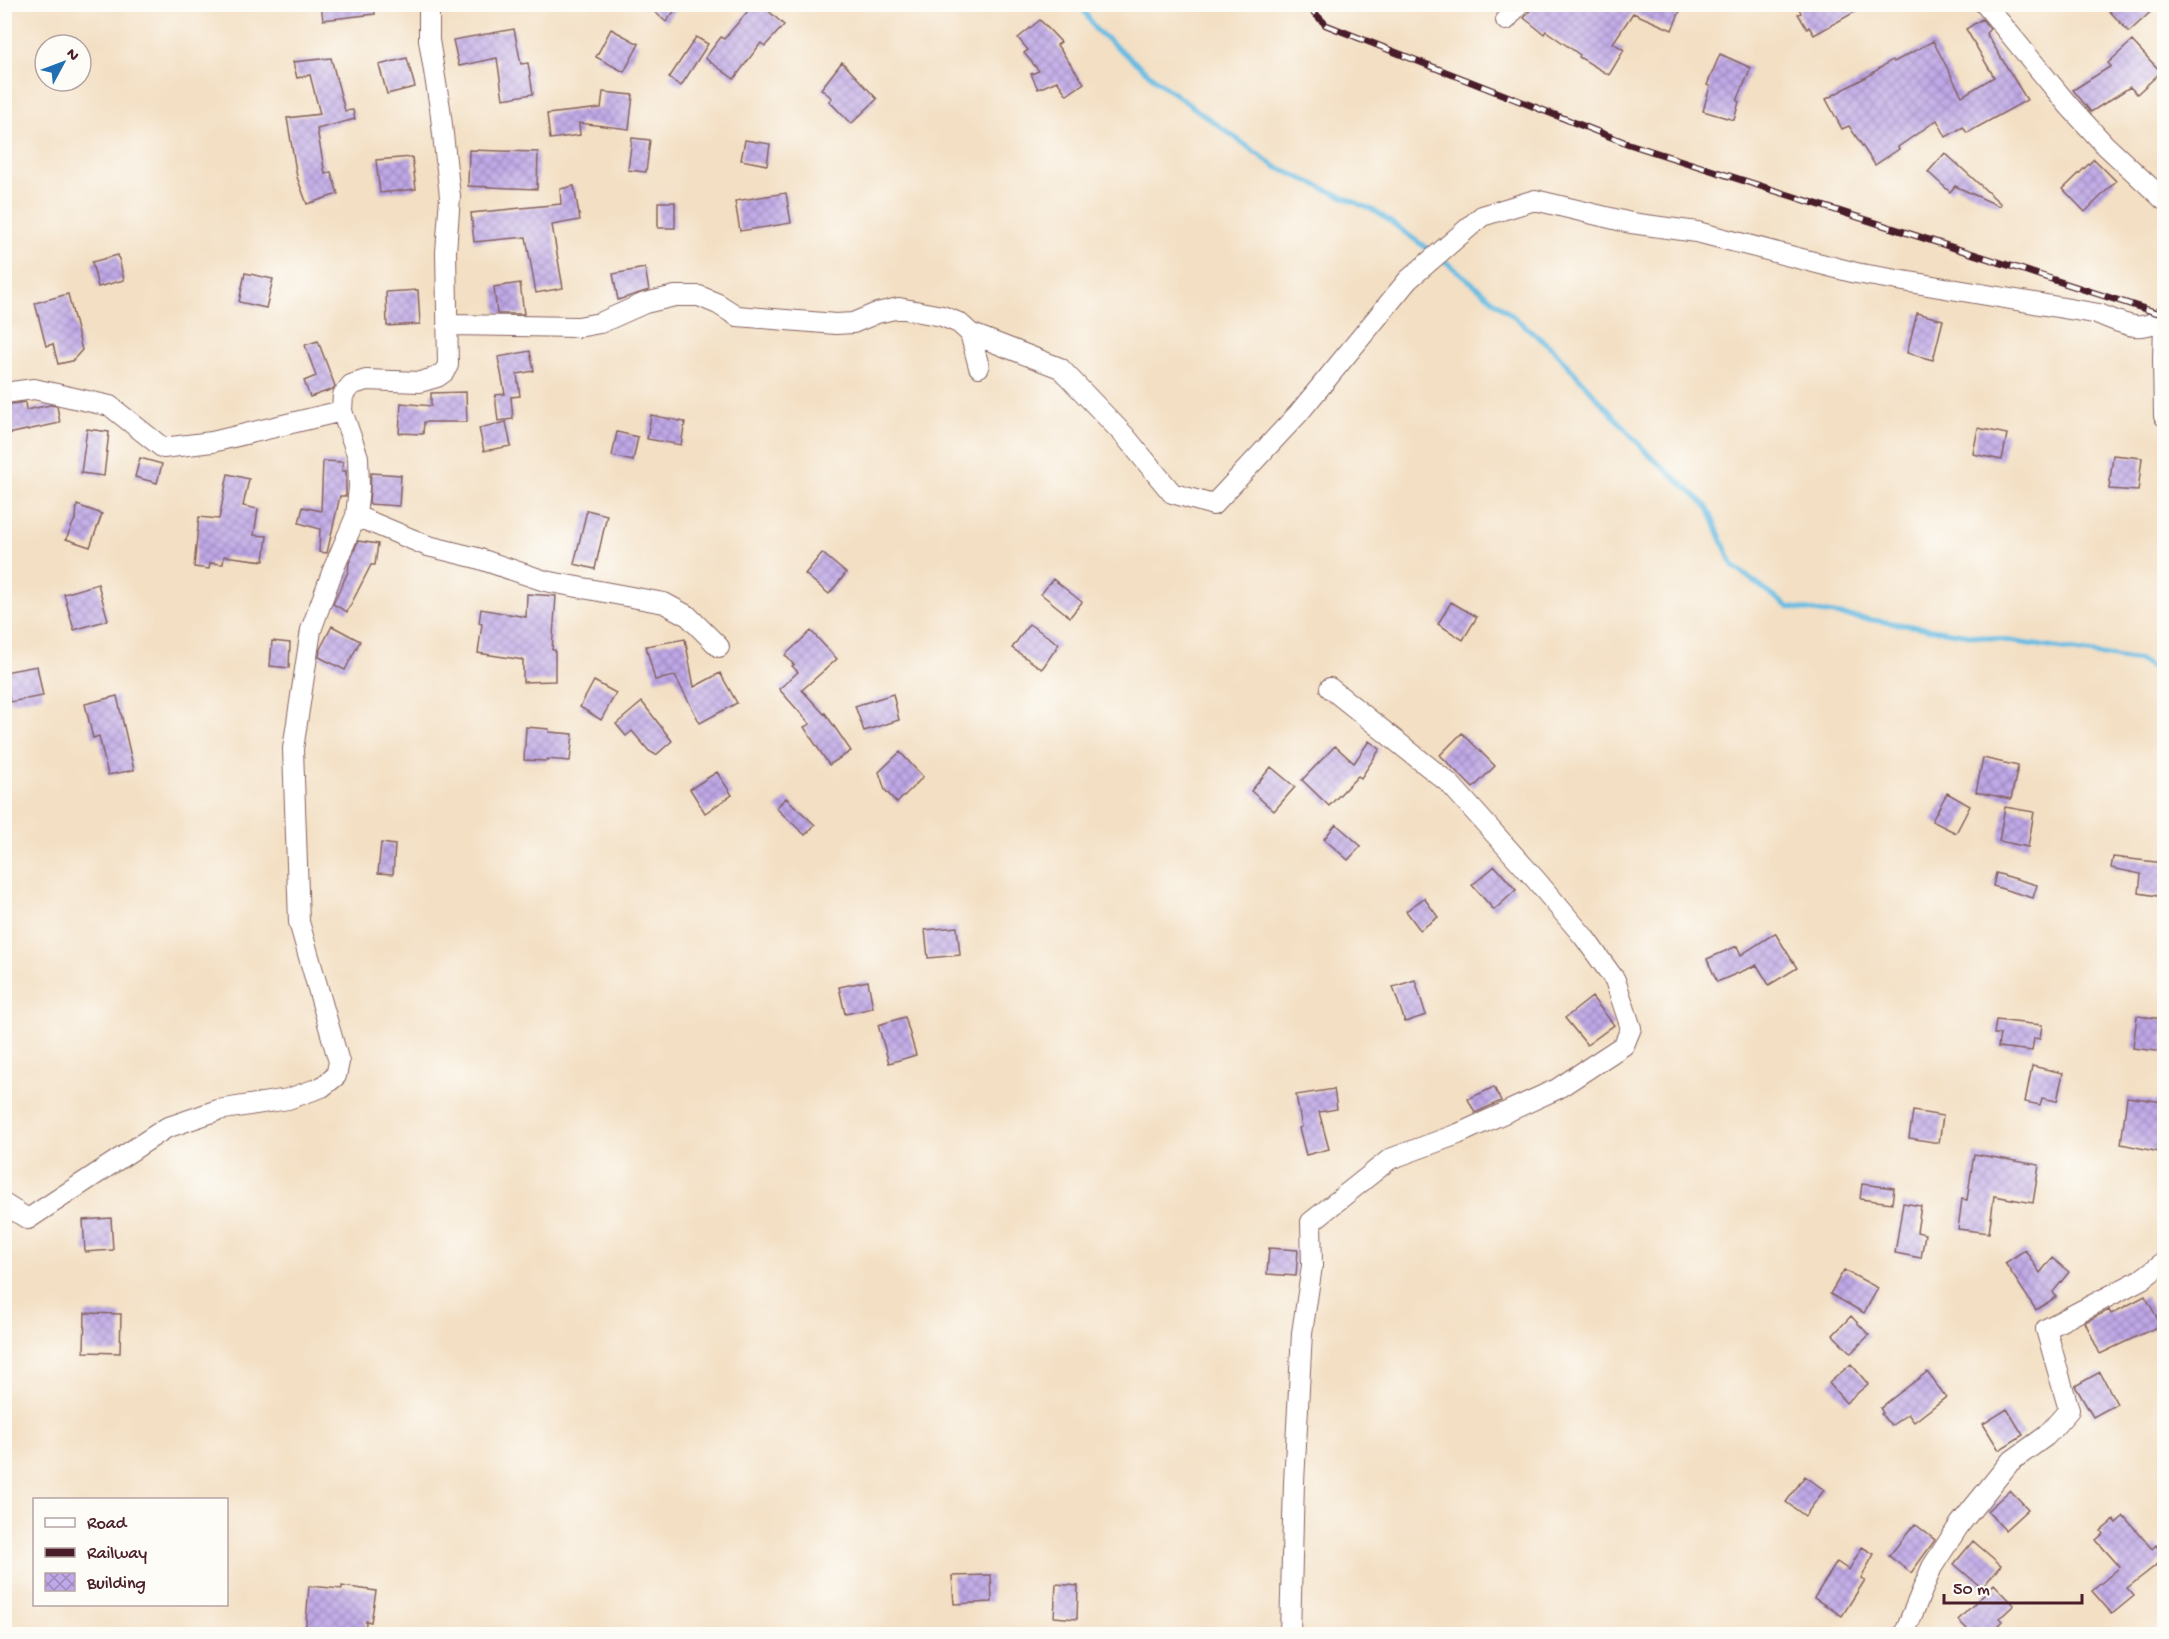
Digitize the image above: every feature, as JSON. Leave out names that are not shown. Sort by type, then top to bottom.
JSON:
[{"type":"street","points":[[4,1204],[28,1219],[166,1128],[218,1110],[288,1099],[322,1088],[336,1076],[339,1062],[299,922],[293,749],[311,630],[356,516],[359,487],[358,457],[342,411],[343,395],[351,385],[366,380],[420,382],[437,377],[448,365],[446,252],[450,195],[429,40],[429,4]]},
{"type":"street","points":[[1506,20],[1519,4]]},
{"type":"street","points":[[1984,4],[2068,106],[2105,145],[2164,200]]},
{"type":"street","points":[[447,325],[578,327],[600,322],[645,303],[675,296],[699,296],[718,304],[736,316],[824,323],[853,323],[877,313],[899,308],[942,316],[959,322],[970,333],[1060,368],[1124,435],[1172,493],[1213,505],[1298,414],[1408,280],[1482,216],[1535,200],[1631,223],[1697,232],[1856,273],[2098,314],[2130,327],[2157,323],[2164,315]]},
{"type":"street","points":[[2164,326],[2164,416]]},
{"type":"street","points":[[970,333],[979,367]]},
{"type":"street","points":[[4,393],[34,389],[110,406],[163,448],[212,442],[342,411]]},
{"type":"street","points":[[356,516],[428,546],[477,558],[545,580],[664,603],[688,616],[719,647]]},
{"type":"street","points":[[1290,1635],[1294,1482],[1302,1333],[1312,1266],[1311,1222],[1390,1159],[1458,1134],[1557,1089],[1624,1045],[1631,1028],[1615,980],[1584,937],[1508,848],[1450,784],[1330,688]]},
{"type":"street","points":[[1904,1635],[1932,1567],[1960,1524],[2010,1462],[2046,1436],[2069,1410],[2046,1329],[2142,1279],[2164,1262]]},
{"type":"building","points":[[321,4],[374,4],[375,14],[323,20]]},
{"type":"building","points":[[646,4],[680,4],[666,22]]},
{"type":"building","points":[[754,4],[761,4],[784,25],[765,46],[761,43],[734,79],[705,58],[721,37],[724,39]]},
{"type":"building","points":[[1535,4],[1683,4],[1672,30],[1633,13],[1613,43],[1624,50],[1609,75],[1579,57],[1580,55],[1546,31],[1544,34],[1524,18]]},
{"type":"building","points":[[1797,4],[1869,4],[1814,35],[1809,27],[1807,29],[1798,14],[1801,13]]},
{"type":"building","points":[[2103,4],[2159,4],[2129,32]]},
{"type":"building","points":[[1982,19],[1990,29],[1986,33],[2027,100],[1967,133],[1963,127],[1946,137],[1937,120],[1875,165],[1849,126],[1842,129],[1826,99],[1892,60],[1894,62],[1933,41],[1962,96],[1994,77],[1966,29]]},
{"type":"building","points":[[1040,20],[1061,42],[1057,45],[1084,83],[1067,95],[1057,81],[1038,89],[1031,74],[1039,71],[1024,53],[1028,50],[1018,38]]},
{"type":"building","points":[[514,29],[521,64],[528,63],[533,94],[503,99],[497,58],[459,66],[453,40]]},
{"type":"building","points":[[611,29],[639,44],[624,72],[596,57]]},
{"type":"building","points":[[696,37],[708,44],[681,86],[669,78]]},
{"type":"building","points":[[2132,41],[2161,72],[2137,94],[2130,87],[2091,112],[2073,90],[2111,66],[2108,63]]},
{"type":"building","points":[[1720,54],[1751,68],[1737,101],[1739,102],[1734,120],[1703,111],[1710,86],[1707,85]]},
{"type":"building","points":[[331,58],[345,111],[353,110],[355,119],[317,129],[325,174],[331,172],[338,194],[307,204],[297,177],[287,118],[320,114],[310,75],[297,78],[293,62]]},
{"type":"building","points":[[407,58],[415,87],[387,94],[379,65]]},
{"type":"building","points":[[842,62],[877,99],[851,124],[829,101],[832,98],[821,89]]},
{"type":"building","points":[[603,92],[633,95],[629,129],[579,123],[580,135],[550,139],[547,114],[601,108]]},
{"type":"building","points":[[632,138],[650,140],[646,172],[628,170]]},
{"type":"building","points":[[745,140],[770,144],[767,165],[741,160]]},
{"type":"building","points":[[469,150],[538,152],[537,189],[468,186]]},
{"type":"building","points":[[1945,153],[2001,204],[1999,206],[1955,186],[1950,192],[1928,172]]},
{"type":"building","points":[[412,157],[416,189],[380,193],[376,160]]},
{"type":"building","points":[[2094,159],[2116,181],[2085,212],[2063,189]]},
{"type":"building","points":[[574,186],[580,220],[552,225],[563,288],[536,293],[526,237],[474,242],[471,213],[561,204],[560,189]]},
{"type":"building","points":[[786,193],[791,223],[740,231],[735,201]]},
{"type":"building","points":[[658,202],[675,202],[675,228],[658,228]]},
{"type":"building","points":[[118,255],[124,280],[98,287],[92,262]]},
{"type":"building","points":[[645,268],[649,290],[618,300],[613,274]]},
{"type":"building","points":[[245,273],[273,279],[266,308],[239,302]]},
{"type":"building","points":[[520,283],[524,314],[497,314],[494,287]]},
{"type":"building","points":[[418,290],[420,324],[387,326],[386,292]]},
{"type":"building","points":[[68,294],[82,350],[72,361],[58,364],[53,344],[46,346],[35,303]]},
{"type":"building","points":[[1917,313],[1943,320],[1933,360],[1907,353]]},
{"type":"building","points":[[318,341],[335,386],[333,389],[310,397],[304,381],[316,376],[305,345]]},
{"type":"building","points":[[530,351],[534,371],[517,374],[520,396],[511,397],[513,419],[498,421],[495,395],[505,394],[498,357]]},
{"type":"building","points":[[466,392],[467,422],[424,422],[423,434],[399,433],[401,403],[431,406],[431,393]]},
{"type":"building","points":[[25,402],[26,410],[50,405],[57,406],[60,423],[8,434],[5,405]]},
{"type":"building","points":[[651,415],[685,422],[681,445],[647,439]]},
{"type":"building","points":[[506,422],[511,446],[484,451],[479,428]]},
{"type":"building","points":[[1978,428],[2007,434],[2002,460],[1973,454]]},
{"type":"building","points":[[87,429],[109,432],[104,476],[81,473]]},
{"type":"building","points":[[617,432],[638,437],[633,461],[612,456]]},
{"type":"building","points":[[2113,455],[2142,458],[2138,491],[2109,489]]},
{"type":"building","points":[[140,458],[162,464],[157,483],[135,477]]},
{"type":"building","points":[[323,461],[343,462],[342,471],[346,471],[346,496],[340,496],[327,553],[319,552],[320,529],[299,523],[303,507],[321,511]]},
{"type":"building","points":[[371,473],[401,475],[399,506],[369,504]]},
{"type":"building","points":[[228,474],[249,479],[243,506],[258,509],[254,535],[267,536],[264,561],[224,556],[223,564],[210,563],[209,569],[194,567],[199,517],[219,519]]},
{"type":"building","points":[[77,505],[102,514],[90,547],[66,539],[76,517]]},
{"type":"building","points":[[587,510],[607,515],[595,569],[574,564]]},
{"type":"building","points":[[358,541],[378,544],[375,565],[371,565],[347,612],[333,604],[348,572],[349,563]]},
{"type":"building","points":[[822,553],[846,573],[829,594],[805,574]]},
{"type":"building","points":[[1053,579],[1082,602],[1070,617],[1041,594]]},
{"type":"building","points":[[98,584],[108,620],[74,630],[64,594]]},
{"type":"building","points":[[527,594],[556,596],[552,650],[555,650],[555,681],[523,682],[523,660],[478,653],[482,624],[479,623],[481,609],[526,617]]},
{"type":"building","points":[[1451,602],[1477,617],[1463,640],[1438,624]]},
{"type":"building","points":[[1029,624],[1059,644],[1042,669],[1012,648]]},
{"type":"building","points":[[332,626],[360,641],[345,670],[319,657],[320,649]]},
{"type":"building","points":[[811,631],[837,659],[802,690],[825,713],[851,751],[829,765],[804,727],[810,724],[779,689],[798,672],[785,655]]},
{"type":"building","points":[[685,639],[694,687],[720,673],[737,703],[700,723],[675,676],[655,680],[646,646]]},
{"type":"building","points":[[272,641],[290,643],[289,668],[270,666]]},
{"type":"building","points":[[37,666],[43,696],[10,702],[4,672]]},
{"type":"building","points":[[594,681],[616,693],[601,720],[580,707]]},
{"type":"building","points":[[893,694],[899,720],[864,731],[855,706]]},
{"type":"building","points":[[117,696],[134,770],[108,775],[99,736],[93,738],[85,704]]},
{"type":"building","points":[[642,702],[672,741],[656,755],[649,751],[632,731],[626,736],[616,724]]},
{"type":"building","points":[[526,727],[573,734],[570,761],[524,760]]},
{"type":"building","points":[[1462,733],[1495,766],[1473,788],[1440,755]]},
{"type":"building","points":[[1369,741],[1380,749],[1361,778],[1358,776],[1329,806],[1302,780],[1335,746],[1354,763]]},
{"type":"building","points":[[900,752],[923,777],[897,803],[885,790],[879,772]]},
{"type":"building","points":[[1983,758],[2018,766],[2011,799],[1976,792]]},
{"type":"building","points":[[1271,767],[1295,787],[1274,811],[1251,791]]},
{"type":"building","points":[[717,772],[732,795],[705,813],[690,789]]},
{"type":"building","points":[[1947,793],[1970,806],[1956,833],[1932,821]]},
{"type":"building","points":[[786,798],[815,825],[805,835],[776,808]]},
{"type":"building","points":[[2005,807],[2034,812],[2028,847],[1999,841]]},
{"type":"building","points":[[1336,824],[1361,846],[1348,860],[1324,839]]},
{"type":"building","points":[[381,843],[395,845],[393,874],[378,873]]},
{"type":"building","points":[[2113,857],[2164,863],[2164,897],[2139,893],[2141,874],[2111,868]]},
{"type":"building","points":[[1495,866],[1516,890],[1494,910],[1472,885]]},
{"type":"building","points":[[1996,873],[2037,885],[2033,898],[1993,886]]},
{"type":"building","points":[[1424,898],[1438,917],[1420,930],[1406,911]]},
{"type":"building","points":[[957,927],[960,955],[928,958],[925,930]]},
{"type":"building","points":[[1775,933],[1797,968],[1769,985],[1757,965],[1717,982],[1707,959],[1737,946],[1741,955]]},
{"type":"building","points":[[1415,980],[1426,1015],[1405,1022],[1393,987]]},
{"type":"building","points":[[868,981],[873,1008],[845,1014],[839,987]]},
{"type":"building","points":[[1592,997],[1614,1025],[1587,1045],[1565,1018]]},
{"type":"building","points":[[2137,1016],[2164,1019],[2164,1052],[2133,1048]]},
{"type":"building","points":[[905,1017],[916,1055],[889,1063],[878,1025]]},
{"type":"building","points":[[1996,1020],[2042,1025],[2040,1039],[2034,1038],[2032,1051],[1998,1047],[2000,1034],[1994,1034]]},
{"type":"building","points":[[2032,1066],[2063,1073],[2057,1101],[2042,1098],[2040,1105],[2025,1102]]},
{"type":"building","points":[[1494,1087],[1501,1101],[1475,1113],[1468,1099]]},
{"type":"building","points":[[1334,1089],[1337,1109],[1319,1112],[1329,1149],[1306,1155],[1299,1128],[1302,1127],[1296,1095]]},
{"type":"building","points":[[2127,1097],[2164,1102],[2164,1153],[2121,1144]]},
{"type":"building","points":[[1913,1111],[1943,1116],[1939,1143],[1909,1138]]},
{"type":"building","points":[[1974,1154],[2039,1165],[2033,1203],[1994,1196],[1989,1233],[1958,1229],[1962,1199],[1967,1200]]},
{"type":"building","points":[[1862,1184],[1894,1188],[1892,1203],[1860,1199]]},
{"type":"building","points":[[1903,1203],[1921,1206],[1917,1232],[1925,1234],[1921,1258],[1895,1253]]},
{"type":"building","points":[[111,1218],[113,1250],[85,1252],[83,1220]]},
{"type":"building","points":[[1269,1248],[1298,1250],[1296,1276],[1267,1274]]},
{"type":"building","points":[[2025,1250],[2040,1273],[2052,1258],[2069,1272],[2053,1292],[2056,1297],[2036,1310],[2005,1263]]},
{"type":"building","points":[[1844,1270],[1878,1288],[1864,1313],[1830,1294]]},
{"type":"building","points":[[2145,1296],[2161,1325],[2100,1354],[2085,1322],[2109,1310],[2111,1314]]},
{"type":"building","points":[[85,1313],[121,1314],[120,1353],[84,1352]]},
{"type":"building","points":[[1851,1316],[1869,1335],[1851,1353],[1833,1335]]},
{"type":"building","points":[[1851,1364],[1868,1384],[1846,1403],[1829,1383]]},
{"type":"building","points":[[1927,1372],[1946,1397],[1914,1422],[1908,1414],[1891,1426],[1881,1414],[1883,1413],[1880,1408]]},
{"type":"building","points":[[2100,1372],[2117,1404],[2093,1417],[2075,1386]]},
{"type":"building","points":[[2007,1409],[2023,1435],[1999,1450],[1983,1424]]},
{"type":"building","points":[[1805,1476],[1824,1490],[1805,1516],[1786,1502]]},
{"type":"building","points":[[2010,1490],[2028,1509],[2005,1530],[1987,1511]]},
{"type":"building","points":[[2124,1516],[2152,1549],[2156,1545],[2164,1559],[2127,1588],[2134,1596],[2112,1614],[2092,1591],[2120,1567],[2096,1540],[2103,1534],[2101,1531],[2114,1520],[2116,1523]]},
{"type":"building","points":[[1915,1524],[1935,1540],[1911,1573],[1889,1556]]},
{"type":"building","points":[[1973,1541],[2001,1565],[1982,1588],[1954,1564]]},
{"type":"building","points":[[1862,1547],[1874,1554],[1861,1578],[1865,1580],[1842,1616],[1814,1598],[1837,1562],[1849,1570]]},
{"type":"building","points":[[991,1575],[992,1602],[954,1604],[952,1576]]},
{"type":"building","points":[[1056,1584],[1078,1586],[1077,1619],[1054,1617]]},
{"type":"building","points":[[1994,1584],[2014,1605],[2000,1618],[2003,1621],[1990,1635],[1973,1635],[1958,1620]]},
{"type":"building","points":[[309,1586],[342,1589],[342,1586],[376,1591],[371,1622],[366,1621],[365,1635],[305,1634]]},
{"type":"waterway","points":[[1080,4],[1095,29],[1165,87],[1276,167],[1377,212],[1455,269],[1552,348],[1649,455],[1707,506],[1733,566],[1788,607],[2140,661],[2164,674]]},
{"type":"railway","points":[[1306,4],[1326,25],[1629,144],[2164,315]]}]
